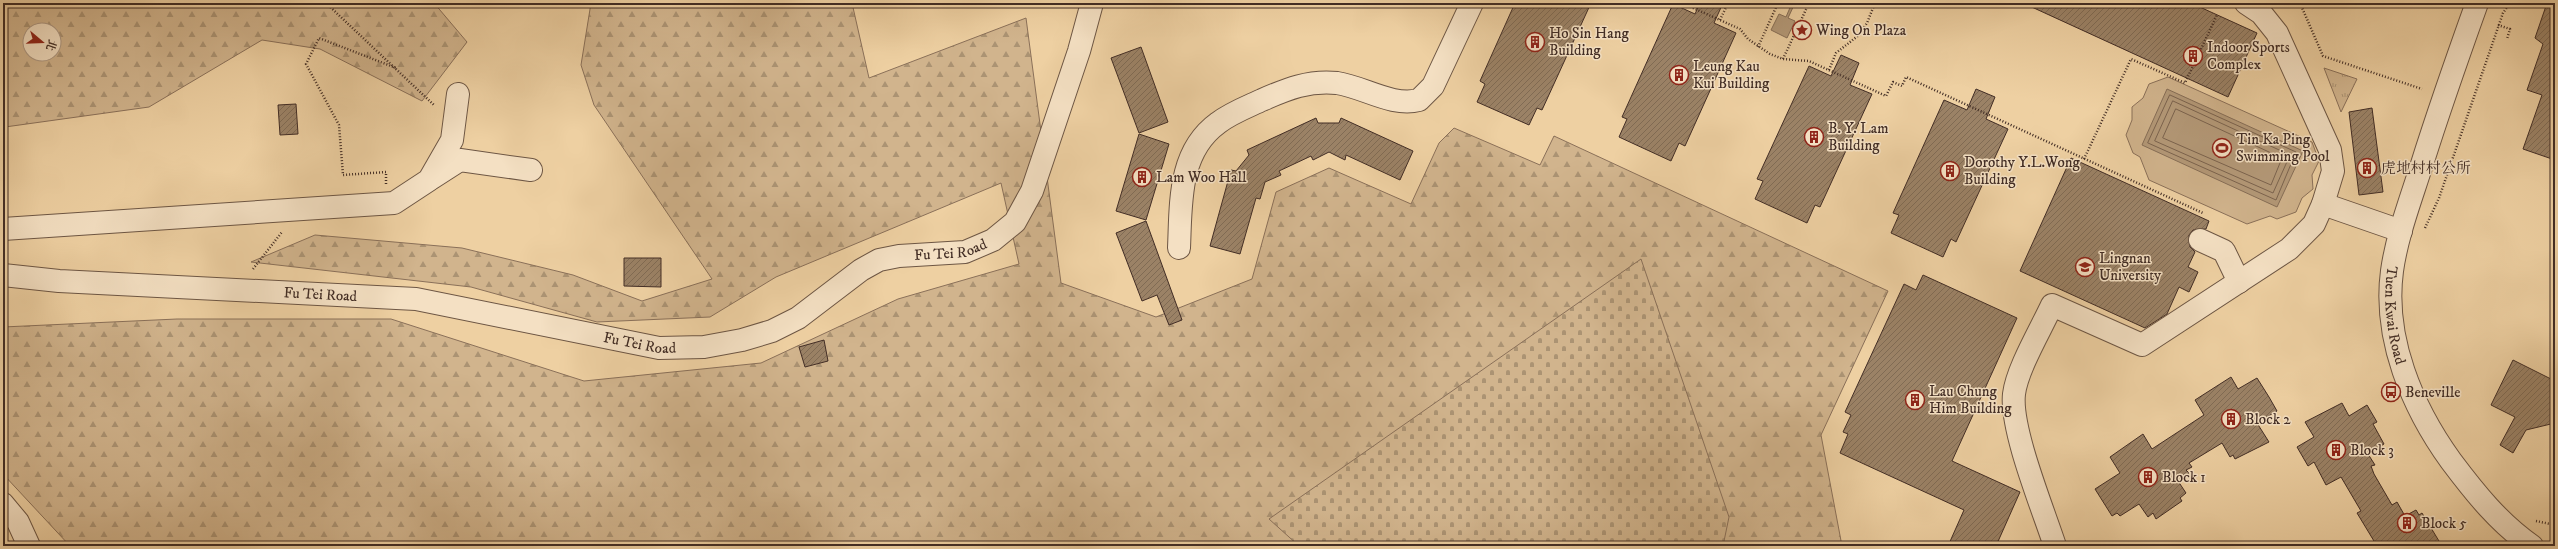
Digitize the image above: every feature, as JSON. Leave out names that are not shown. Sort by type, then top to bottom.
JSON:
[{"type":"street","name":"Fu Tei Road","points":[[3,275],[59,281],[416,299],[659,348],[704,348],[772,331],[798,318],[861,270],[880,260],[899,256],[945,255],[965,252],[993,240],[1015,222],[1032,191],[1079,51],[1092,3]]},
{"type":"street","points":[[1179,248],[1185,173],[1198,146],[1218,123],[1283,90],[1314,82],[1339,84],[1400,101],[1419,100],[1433,86],[1472,3]]},
{"type":"street","points":[[2055,546],[2018,430],[2014,406],[2017,382],[2052,304],[2142,346],[2289,249],[2314,224],[2323,204],[2333,171],[2330,150],[2277,33],[2261,13],[2246,3]]},
{"type":"street","name":"Tuen Kwai Road","points":[[2477,3],[2401,231],[2392,271],[2391,320],[2400,359],[2417,403],[2444,451],[2465,480],[2494,515],[2532,546]]},
{"type":"street","points":[[430,180],[452,140],[458,94]]},
{"type":"street","points":[[3,229],[384,205],[394,203],[460,160],[531,170]]},
{"type":"street","points":[[2323,204],[2401,231]]},
{"type":"street","points":[[2200,240],[2224,251],[2238,282]]},
{"type":"street","points":[[3,504],[18,522],[29,546]]},
{"type":"path","points":[[326,3],[437,108]]},
{"type":"path","points":[[1682,3],[1740,30],[1758,47],[1783,59],[1809,61],[1886,96],[1893,82],[1902,86],[1906,77],[2203,213]]},
{"type":"path","points":[[1720,20],[1728,3]]},
{"type":"path","points":[[1758,47],[1778,3]]},
{"type":"path","points":[[1783,59],[1809,3]]},
{"type":"path","points":[[1828,70],[1836,53],[1859,35],[1867,23],[1875,3]]},
{"type":"path","points":[[2300,3],[2323,56],[2422,89]]},
{"type":"path","points":[[2423,233],[2439,198],[2498,25],[2510,3]]},
{"type":"path","points":[[2084,158],[2131,59],[2185,84],[2217,15]]},
{"type":"path","points":[[2498,25],[2510,30],[2507,40]]},
{"type":"path","points":[[384,205],[386,172],[342,175],[339,125],[306,64],[319,38],[396,68]]},
{"type":"path","points":[[2457,144],[2461,145]]},
{"type":"path","points":[[236,290],[298,211]]},
{"type":"path","points":[[2530,519],[2555,525]]},
{"type":"green space","points":[[3,3],[434,3],[467,42],[422,101],[320,49],[262,40],[149,107],[5,127]]},
{"type":"green space","points":[[591,3],[852,3],[869,78],[1026,18],[1061,283],[1156,317],[1252,279],[1276,192],[1329,168],[1411,204],[1439,143],[1454,128],[1540,165],[1554,136],[1888,291],[1821,435],[1842,546],[70,546],[3,474],[3,327],[177,319],[391,319],[584,381],[761,363],[898,299],[1019,264],[1001,183],[776,277],[710,317],[597,322],[471,287],[251,262],[315,235],[462,248],[573,275],[642,301],[712,279],[594,105],[581,65]]},
{"type":"green space","points":[[2324,68],[2357,79],[2341,112]]},
{"type":"green space","name":"Tin Ka Ping Swimming Pool","points":[[2168,77],[2312,142],[2319,161],[2312,175],[2313,189],[2302,198],[2296,212],[2277,219],[2270,216],[2247,224],[2149,180],[2140,157],[2133,153],[2126,135],[2132,120],[2132,107],[2143,98],[2149,84]]},
{"type":"green space","points":[[1641,259],[1729,517],[1723,546],[1299,546],[1269,519]]},
{"type":"water","points":[[1792,3],[1795,3],[1788,18],[1795,21],[1787,38],[1771,30],[1779,14],[1786,17]]},
{"type":"water","points":[[2167,89],[2303,151],[2277,207],[2142,145]]},
{"type":"building","name":"Ho Sin Hang Building","points":[[1515,3],[1591,3],[1542,110],[1537,108],[1529,125],[1477,102],[1485,84],[1480,81]]},
{"type":"building","name":"Leung Kau Kui Building","points":[[1700,3],[1723,3],[1714,23],[1736,33],[1685,146],[1679,143],[1671,161],[1619,137],[1627,119],[1622,117],[1673,4],[1695,14]]},
{"type":"building","name":"Indoor Sports Complex","points":[[2023,3],[2191,3],[2257,33],[2228,97]]},
{"type":"building","points":[[2547,3],[2555,3],[2555,160],[2523,149],[2542,95],[2527,90],[2543,44],[2535,38]]},
{"type":"building","points":[[1141,47],[1168,122],[1139,133],[1111,58]]},
{"type":"building","name":"B. Y. Lam Building","points":[[1841,55],[1859,63],[1850,85],[1872,94],[1820,207],[1815,205],[1807,223],[1755,199],[1763,181],[1757,179],[1809,66],[1831,76]]},
{"type":"building","name":"Dorothy Y.L.Wong Building","points":[[1976,89],[1995,97],[1986,119],[2008,129],[1956,242],[1951,239],[1943,257],[1891,233],[1899,215],[1893,213],[1944,100],[1967,110]]},
{"type":"building","points":[[296,104],[298,134],[280,135],[278,105]]},
{"type":"building","name":"虎地村村公所","points":[[2372,108],[2383,192],[2359,195],[2349,112]]},
{"type":"building","points":[[1316,118],[1318,123],[1339,123],[1341,118],[1413,151],[1400,180],[1346,155],[1345,160],[1329,152],[1313,160],[1311,156],[1279,171],[1281,175],[1265,182],[1260,199],[1256,198],[1240,254],[1210,246],[1231,170],[1236,171],[1249,155],[1247,150]]},
{"type":"building","points":[[1139,134],[1169,144],[1146,220],[1116,211]]},
{"type":"building","points":[[2071,158],[2209,221],[2206,229],[2193,230],[2189,235],[2190,247],[2195,252],[2188,267],[2198,272],[2189,292],[2179,287],[2167,314],[2145,328],[2020,271]]},
{"type":"building","points":[[1146,221],[1182,320],[1169,325],[1157,295],[1142,301],[1116,233]]},
{"type":"building","points":[[624,258],[661,258],[661,287],[624,286]]},
{"type":"building","name":"Lau Chung Him Building","points":[[1923,275],[2017,318],[1952,461],[2020,492],[1996,546],[1948,546],[1964,510],[1840,453],[1848,434],[1843,432],[1851,415],[1845,412],[1904,284],[1916,290]]},
{"type":"building","points":[[824,340],[828,361],[805,367],[799,347]]},
{"type":"building","points":[[2513,360],[2555,381],[2555,423],[2526,430],[2513,453],[2500,445],[2515,417],[2491,405]]},
{"type":"building","points":[[2231,377],[2238,389],[2257,378],[2269,397],[2277,411],[2257,423],[2269,442],[2235,459],[2233,455],[2230,457],[2222,443],[2189,463],[2192,467],[2186,470],[2189,473],[2178,481],[2186,493],[2180,498],[2182,501],[2156,519],[2153,513],[2148,517],[2139,504],[2120,516],[2117,513],[2112,516],[2095,489],[2120,473],[2110,457],[2143,434],[2152,449],[2204,415],[2195,400]]},
{"type":"building","points":[[2342,403],[2349,416],[2367,405],[2377,422],[2373,424],[2384,444],[2368,454],[2375,465],[2371,466],[2374,474],[2392,505],[2397,502],[2405,516],[2416,510],[2419,515],[2422,513],[2442,546],[2377,546],[2357,513],[2361,511],[2341,477],[2326,485],[2314,462],[2308,466],[2297,447],[2314,437],[2305,422]]},
{"type":"place","name":"Wing On Plaza","points":[[1802,30]]},
{"type":"place","name":"Ho Sin Hang Building","points":[[1535,42]]},
{"type":"place","name":"Indoor Sports Complex","points":[[2193,56]]},
{"type":"place","name":"Leung Kau Kui Building","points":[[1679,75]]},
{"type":"place","name":"B. Y. Lam Building","points":[[1814,137]]},
{"type":"place","name":"Tin Ka Ping Swimming Pool","points":[[2222,148]]},
{"type":"place","name":"虎地村村公所","points":[[2367,168]]},
{"type":"place","name":"Dorothy Y.L.Wong Building","points":[[1950,171]]},
{"type":"place","name":"Lam Woo Hall","points":[[1142,177]]},
{"type":"place","name":"Lingnan University","points":[[2085,267]]},
{"type":"place","name":"Beneville","points":[[2391,392]]},
{"type":"place","name":"Lau Chung Him Building","points":[[1915,400]]},
{"type":"place","name":"Block 2","points":[[2231,419]]},
{"type":"place","name":"Block 3","points":[[2336,450]]},
{"type":"place","name":"Block 1","points":[[2148,477]]},
{"type":"place","name":"Block 5","points":[[2407,523]]}]
